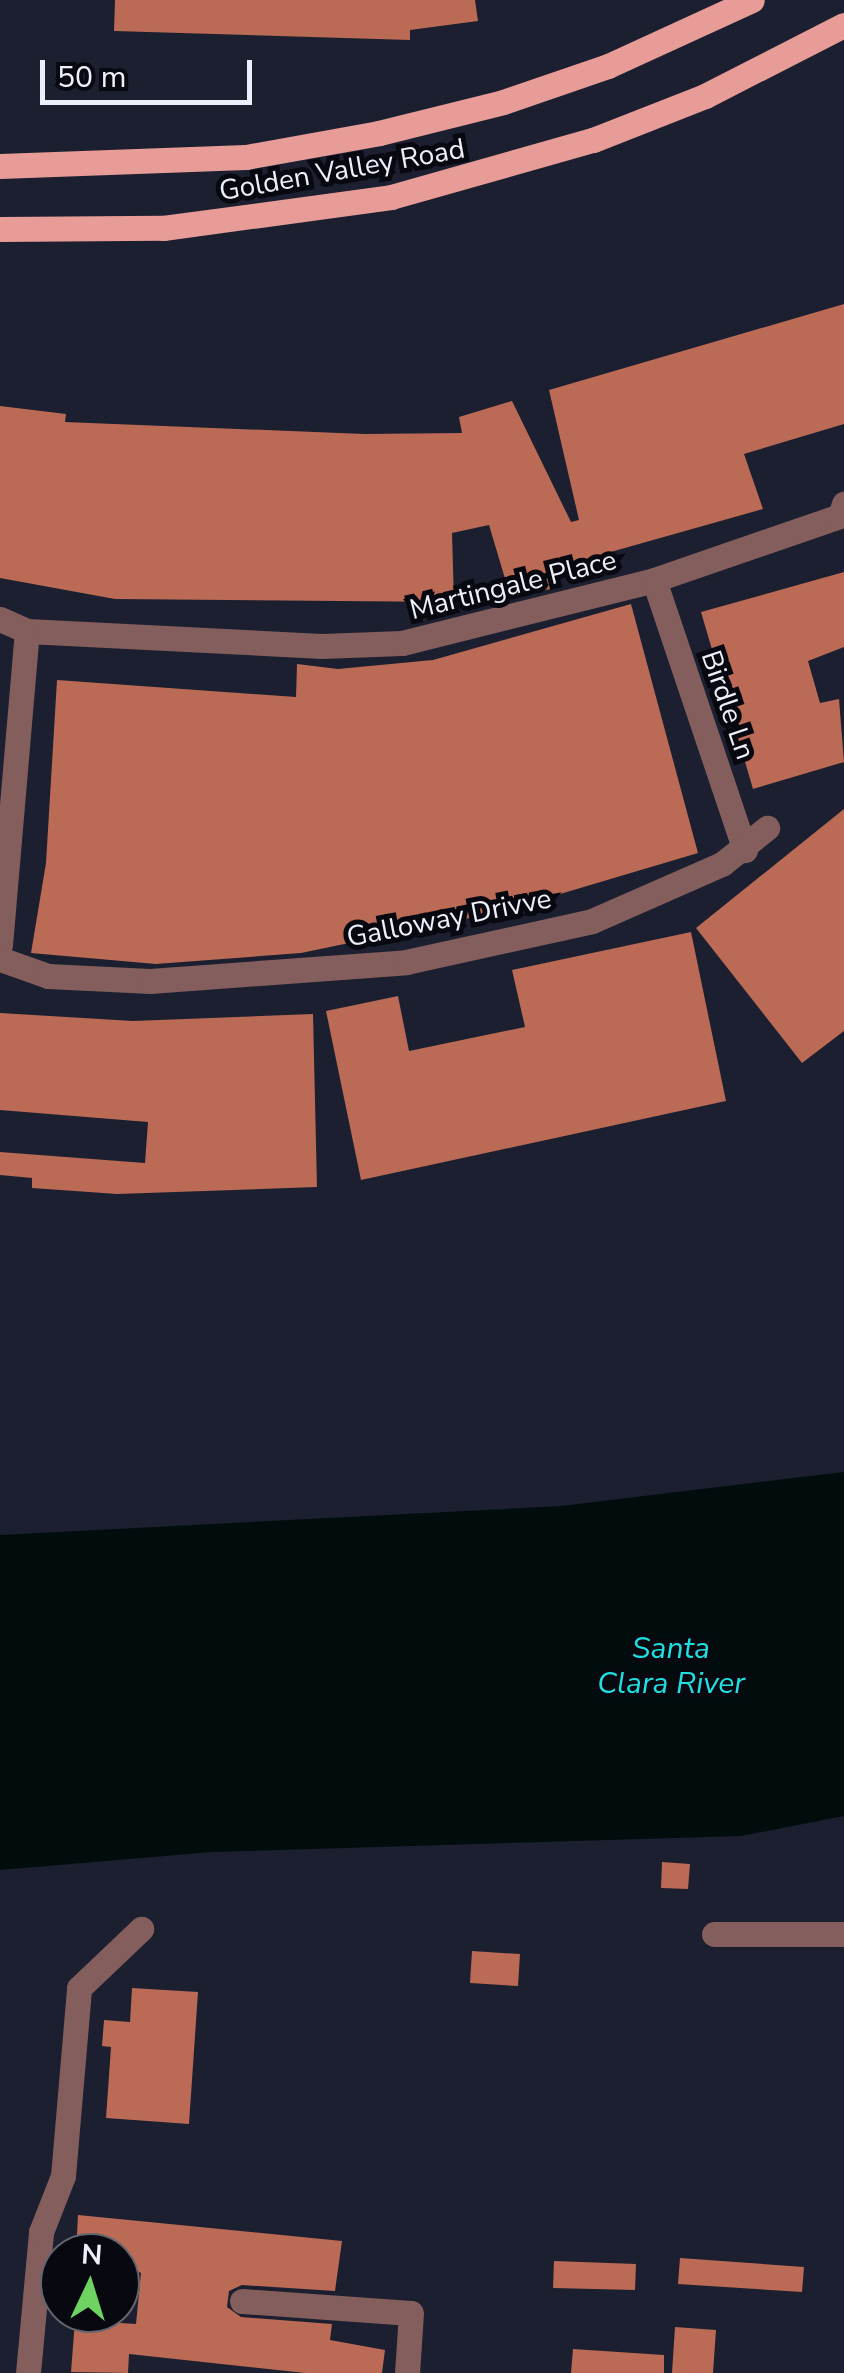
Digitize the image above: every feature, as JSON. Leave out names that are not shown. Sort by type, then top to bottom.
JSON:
[{"type":"main road","name":"Golden Valley Road","points":[[0,166],[246,157],[380,133],[503,102],[608,66],[752,0]]},
{"type":"main road","name":"Golden Valley Road","points":[[0,228],[163,228],[392,197],[593,140],[704,96],[844,25]]},
{"type":"street","name":"Martingale Place","points":[[0,618],[27,631],[322,646],[402,643],[654,580],[840,516],[844,504]]},
{"type":"street","name":"Birdle Ln","points":[[654,580],[745,850]]},
{"type":"street","points":[[0,945],[27,631]]},
{"type":"street","name":"Galloway Drivve","points":[[0,959],[48,976],[150,981],[406,962],[592,922],[745,850],[767,828]]},
{"type":"street","points":[[28,2373],[41,2232],[63,2176],[79,1988],[141,1929]]},
{"type":"street","points":[[714,1934],[844,1934]]},
{"type":"street","points":[[242,2301],[411,2312],[406,2373]]},
{"type":"water","name":"Santa Clara River","points":[[844,1472],[844,1816],[741,1836],[212,1852],[0,1870],[0,1535],[561,1506]]},
{"type":"building","points":[[115,0],[475,0],[478,21],[410,30],[410,40],[114,31]]},
{"type":"building","points":[[844,304],[844,424],[744,454],[763,509],[554,568],[557,588],[545,590],[536,573],[506,582],[489,525],[452,533],[454,602],[115,599],[0,578],[0,406],[66,414],[65,422],[364,434],[462,433],[459,417],[512,401],[571,522],[579,520],[549,390]]},
{"type":"building","points":[[844,572],[844,647],[808,661],[820,703],[839,699],[844,762],[753,789],[701,612]]},
{"type":"building","points":[[631,604],[698,853],[503,911],[301,953],[156,964],[31,953],[46,863],[57,680],[296,697],[297,664],[338,669],[433,660]]},
{"type":"building","points":[[844,809],[844,1031],[802,1063],[696,928]]},
{"type":"building","points":[[691,932],[726,1101],[361,1180],[326,1011],[398,996],[409,1051],[525,1027],[512,970]]},
{"type":"building","points":[[0,1013],[133,1021],[313,1014],[317,1187],[117,1194],[32,1188],[32,1178],[0,1175],[0,1152],[145,1163],[148,1122],[0,1110]]},
{"type":"building","points":[[662,1862],[690,1864],[688,1889],[661,1888]]},
{"type":"building","points":[[472,1951],[520,1954],[518,1986],[470,1983]]},
{"type":"building","points":[[132,1988],[198,1992],[189,2124],[106,2118],[111,2047],[102,2046],[104,2020],[130,2022]]},
{"type":"building","points":[[78,2215],[342,2241],[335,2291],[242,2285],[229,2291],[227,2307],[241,2317],[332,2324],[330,2340],[385,2350],[382,2373],[305,2373],[129,2354],[128,2373],[71,2372],[74,2333],[140,2333],[140,2233],[77,2233]]},
{"type":"building","points":[[680,2258],[804,2267],[802,2292],[678,2284]]},
{"type":"building","points":[[554,2261],[636,2264],[635,2290],[553,2288]]},
{"type":"building","points":[[675,2327],[716,2330],[713,2373],[672,2373]]},
{"type":"building","points":[[573,2349],[664,2355],[664,2373],[571,2373]]}]
